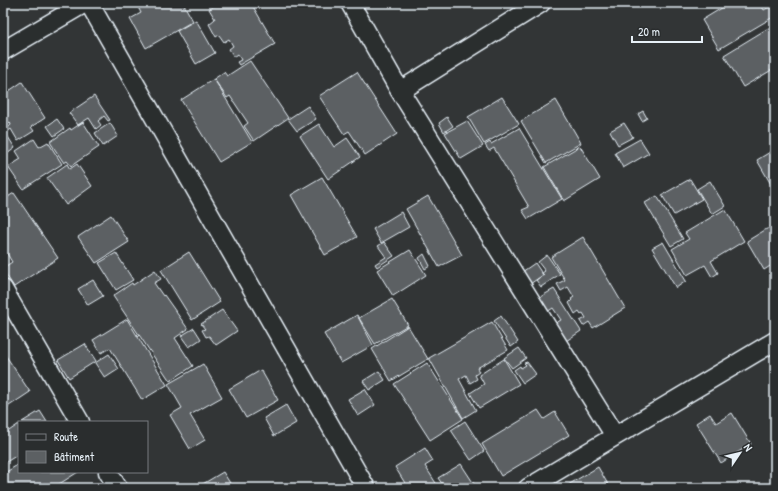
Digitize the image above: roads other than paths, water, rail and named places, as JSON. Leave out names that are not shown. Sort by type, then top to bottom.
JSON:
[{"type":"street","points":[[3,51],[85,3]]},
{"type":"street","points":[[89,3],[366,488]]},
{"type":"street","points":[[350,3],[400,90],[616,436]]},
{"type":"street","points":[[400,90],[541,3]]},
{"type":"street","points":[[3,289],[79,421]]},
{"type":"street","points":[[528,488],[775,341]]},
{"type":"street","points":[[109,473],[118,488]]}]
